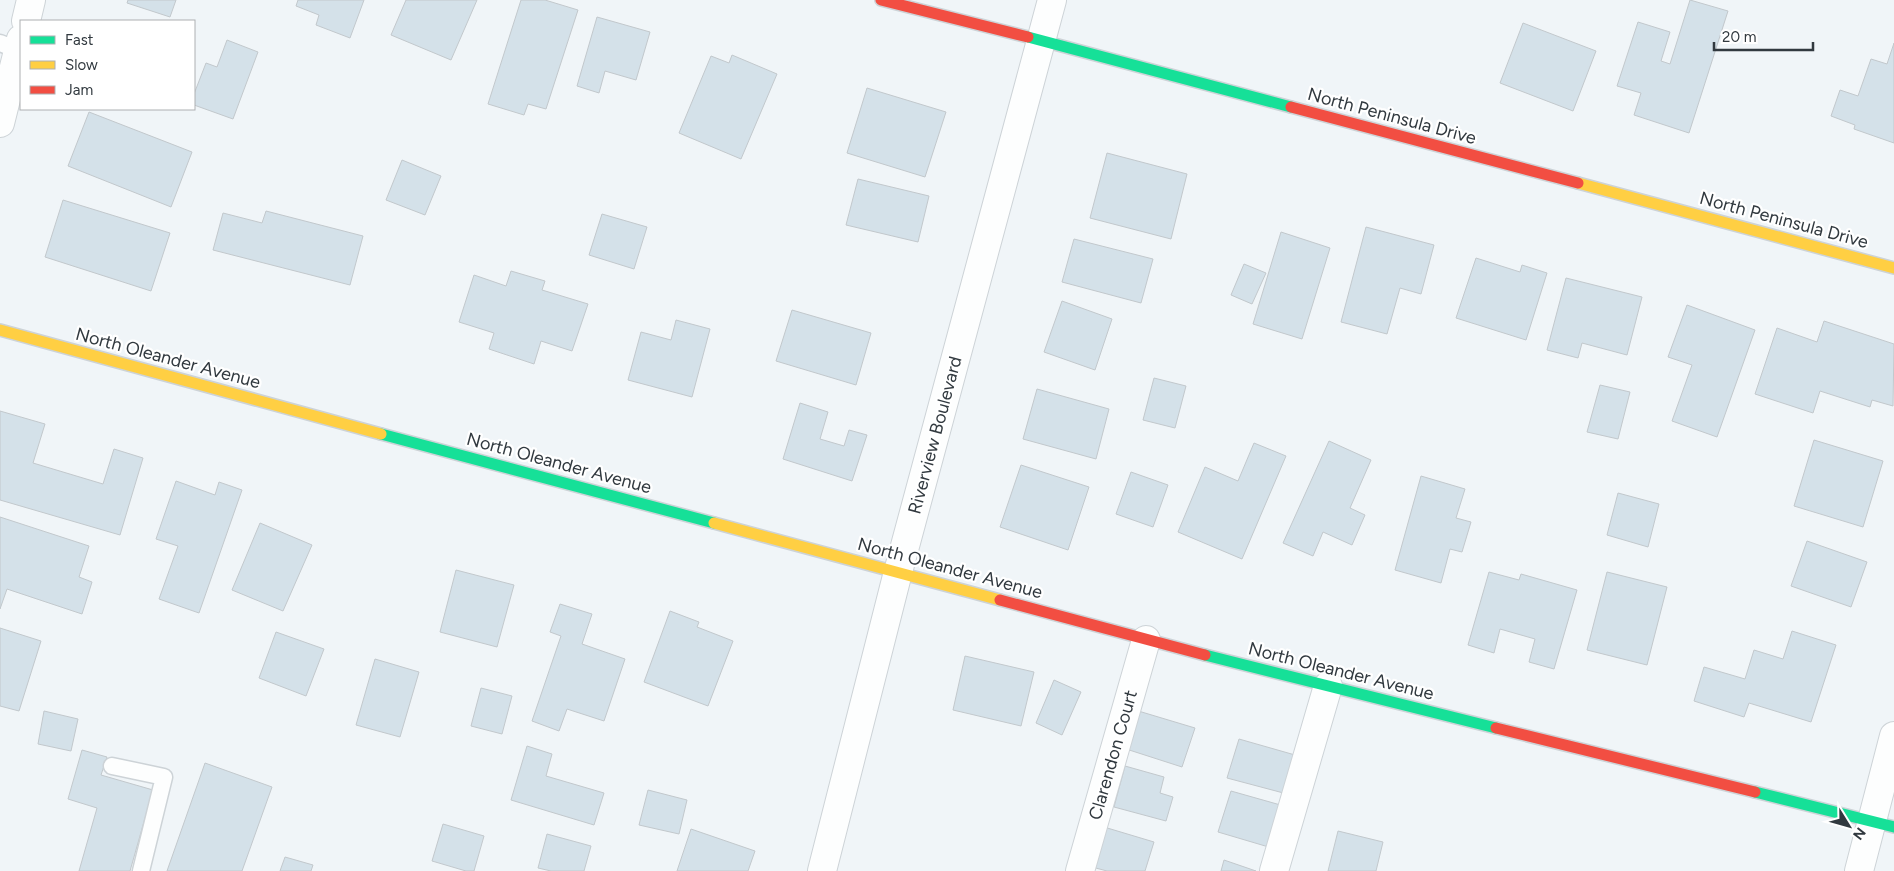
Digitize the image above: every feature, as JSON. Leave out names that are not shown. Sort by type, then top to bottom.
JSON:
[{"type":"street","points":[[26,20],[31,0]]},
{"type":"street","name":"North Peninsula Drive","points":[[881,0],[1041,40],[1894,268]]},
{"type":"street","name":"Riverview Boulevard","points":[[822,871],[898,572],[1052,0]]},
{"type":"street","points":[[1,112],[13,44]]},
{"type":"street","name":"North Oleander Avenue","points":[[0,330],[1146,640],[1883,824]]},
{"type":"street","name":"Clarendon Court","points":[[1080,871],[1146,640]]},
{"type":"street","points":[[1274,871],[1328,686]]},
{"type":"street","points":[[1858,871],[1883,824],[1894,736]]},
{"type":"lane","points":[[112,766],[164,778],[141,871]]},
{"type":"building","points":[[128,0],[176,0],[170,17],[127,3]]},
{"type":"building","points":[[298,0],[364,0],[350,38],[316,25],[319,15],[296,6]]},
{"type":"building","points":[[406,0],[477,0],[451,60],[391,35]]},
{"type":"building","points":[[521,0],[545,0],[578,10],[546,109],[528,104],[524,115],[488,104]]},
{"type":"building","points":[[1690,0],[1728,11],[1689,133],[1634,115],[1641,93],[1617,86],[1638,22],[1670,32],[1661,61],[1670,64]]},
{"type":"building","points":[[597,17],[650,32],[636,80],[605,71],[599,93],[577,86]]},
{"type":"building","points":[[1523,23],[1596,51],[1573,111],[1500,83]]},
{"type":"building","points":[[227,40],[258,52],[233,119],[195,105],[195,91],[206,63],[217,67]]},
{"type":"building","points":[[1894,43],[1894,143],[1854,129],[1855,125],[1831,116],[1840,90],[1858,96],[1871,59],[1887,64]]},
{"type":"building","points":[[732,55],[777,74],[741,159],[679,133],[711,56],[729,63]]},
{"type":"building","points":[[867,88],[946,112],[925,177],[847,153]]},
{"type":"building","points":[[89,112],[192,152],[171,207],[68,166]]},
{"type":"building","points":[[1107,153],[1187,174],[1171,239],[1090,218]]},
{"type":"building","points":[[402,160],[441,176],[425,215],[386,200]]},
{"type":"building","points":[[858,179],[929,196],[918,242],[846,225]]},
{"type":"building","points":[[63,200],[170,233],[151,291],[45,257]]},
{"type":"building","points":[[266,211],[363,236],[350,285],[213,250],[223,213],[262,223]]},
{"type":"building","points":[[602,214],[647,227],[634,269],[589,255]]},
{"type":"building","points":[[1366,227],[1434,245],[1421,294],[1400,288],[1387,334],[1341,322]]},
{"type":"building","points":[[1281,232],[1330,248],[1302,339],[1253,324]]},
{"type":"building","points":[[1074,239],[1153,259],[1141,303],[1062,282]]},
{"type":"building","points":[[1476,258],[1520,272],[1522,265],[1547,273],[1526,340],[1456,318]]},
{"type":"building","points":[[1244,264],[1266,273],[1252,304],[1231,295]]},
{"type":"building","points":[[511,271],[545,281],[542,290],[588,304],[572,351],[541,341],[534,364],[489,349],[494,333],[459,322],[474,275],[506,286]]},
{"type":"building","points":[[1566,278],[1642,297],[1627,355],[1582,343],[1578,358],[1547,350]]},
{"type":"building","points":[[1062,301],[1112,319],[1095,370],[1044,352]]},
{"type":"building","points":[[1687,305],[1755,330],[1717,437],[1672,421],[1692,365],[1668,357]]},
{"type":"building","points":[[792,310],[871,333],[856,385],[776,361]]},
{"type":"building","points":[[676,320],[710,329],[692,397],[628,380],[641,332],[671,340]]},
{"type":"building","points":[[1824,321],[1894,344],[1893,406],[1872,400],[1870,407],[1820,391],[1813,413],[1755,394],[1777,328],[1817,342]]},
{"type":"building","points":[[1154,378],[1186,386],[1175,428],[1143,420]]},
{"type":"building","points":[[1600,385],[1630,392],[1618,439],[1587,432]]},
{"type":"building","points":[[1037,389],[1109,409],[1096,459],[1023,439]]},
{"type":"building","points":[[800,403],[828,412],[820,439],[844,446],[849,430],[867,435],[852,481],[783,459]]},
{"type":"building","points":[[0,411],[45,424],[33,463],[103,484],[114,449],[143,458],[120,535],[0,500]]},
{"type":"building","points":[[1814,440],[1883,461],[1863,527],[1794,506]]},
{"type":"building","points":[[1329,441],[1371,460],[1350,508],[1365,515],[1352,545],[1323,532],[1313,556],[1283,543]]},
{"type":"building","points":[[1254,443],[1286,456],[1242,559],[1178,532],[1205,467],[1238,481]]},
{"type":"building","points":[[1021,465],[1089,487],[1068,550],[1000,527]]},
{"type":"building","points":[[1131,472],[1168,485],[1153,527],[1116,514]]},
{"type":"building","points":[[1421,476],[1465,489],[1456,518],[1471,522],[1462,552],[1450,549],[1441,583],[1395,570]]},
{"type":"building","points":[[176,481],[215,495],[219,482],[242,490],[199,613],[159,599],[178,546],[156,539]]},
{"type":"building","points":[[1618,493],[1659,504],[1648,547],[1607,535]]},
{"type":"building","points":[[0,517],[89,546],[79,577],[92,582],[82,614],[7,589],[0,609]]},
{"type":"building","points":[[260,523],[312,545],[283,611],[232,590]]},
{"type":"building","points":[[1807,541],[1867,562],[1851,607],[1791,586]]},
{"type":"building","points":[[456,570],[514,585],[497,647],[440,632]]},
{"type":"building","points":[[1489,572],[1519,580],[1521,574],[1577,590],[1554,669],[1529,662],[1535,639],[1500,629],[1494,653],[1468,645]]},
{"type":"building","points":[[1607,572],[1667,587],[1647,665],[1587,650]]},
{"type":"building","points":[[560,604],[592,614],[582,644],[625,659],[604,721],[567,709],[559,731],[532,721],[561,636],[550,632]]},
{"type":"building","points":[[670,611],[699,622],[697,627],[733,641],[708,706],[644,682]]},
{"type":"building","points":[[0,628],[41,641],[19,711],[0,706]]},
{"type":"building","points":[[1792,631],[1836,645],[1811,722],[1749,703],[1744,717],[1694,701],[1704,667],[1745,679],[1754,650],[1783,659]]},
{"type":"building","points":[[276,632],[324,649],[306,696],[259,678]]},
{"type":"building","points":[[965,656],[1034,672],[1021,726],[953,710]]},
{"type":"building","points":[[375,659],[419,672],[400,737],[356,725]]},
{"type":"building","points":[[1054,680],[1081,692],[1062,735],[1036,723]]},
{"type":"building","points":[[481,688],[512,696],[502,734],[471,726]]},
{"type":"building","points":[[1135,710],[1195,728],[1182,767],[1123,748]]},
{"type":"building","points":[[44,711],[78,719],[71,751],[38,744]]},
{"type":"building","points":[[1239,739],[1302,757],[1291,795],[1227,778]]},
{"type":"building","points":[[527,746],[552,754],[546,776],[604,793],[594,825],[511,800]]},
{"type":"building","points":[[82,750],[107,757],[101,775],[153,790],[130,871],[79,871],[97,808],[68,799]]},
{"type":"building","points":[[205,763],[272,787],[242,871],[167,871]]},
{"type":"building","points":[[1125,766],[1164,777],[1160,793],[1173,797],[1166,821],[1114,807]]},
{"type":"building","points":[[648,790],[687,800],[679,834],[639,825]]},
{"type":"building","points":[[1231,791],[1284,806],[1272,848],[1218,832]]},
{"type":"building","points":[[443,824],[484,836],[474,871],[466,871],[432,861]]},
{"type":"building","points":[[1104,827],[1154,842],[1145,871],[1107,871],[1092,867]]},
{"type":"building","points":[[691,829],[755,851],[748,871],[677,871]]},
{"type":"building","points":[[1338,831],[1383,842],[1376,871],[1328,871]]},
{"type":"building","points":[[547,834],[591,846],[584,871],[551,871],[538,868]]},
{"type":"building","points":[[285,857],[313,865],[311,871],[280,871]]},
{"type":"building","points":[[1224,860],[1256,871],[1221,871]]},
{"type":"traffic: fast","points":[[1028,37],[1291,107]]},
{"type":"traffic: fast","points":[[381,434],[714,523]]},
{"type":"traffic: fast","points":[[1205,655],[1496,728]]},
{"type":"traffic: fast","points":[[1755,792],[1894,827]]},
{"type":"traffic: slow","points":[[1578,183],[1894,268]]},
{"type":"traffic: slow","points":[[0,330],[381,434]]},
{"type":"traffic: slow","points":[[714,523],[1000,600]]},
{"type":"traffic: jam","points":[[881,0],[1028,37]]},
{"type":"traffic: jam","points":[[1291,107],[1578,183]]},
{"type":"traffic: jam","points":[[1000,600],[1205,655]]},
{"type":"traffic: jam","points":[[1496,728],[1755,792]]}]
